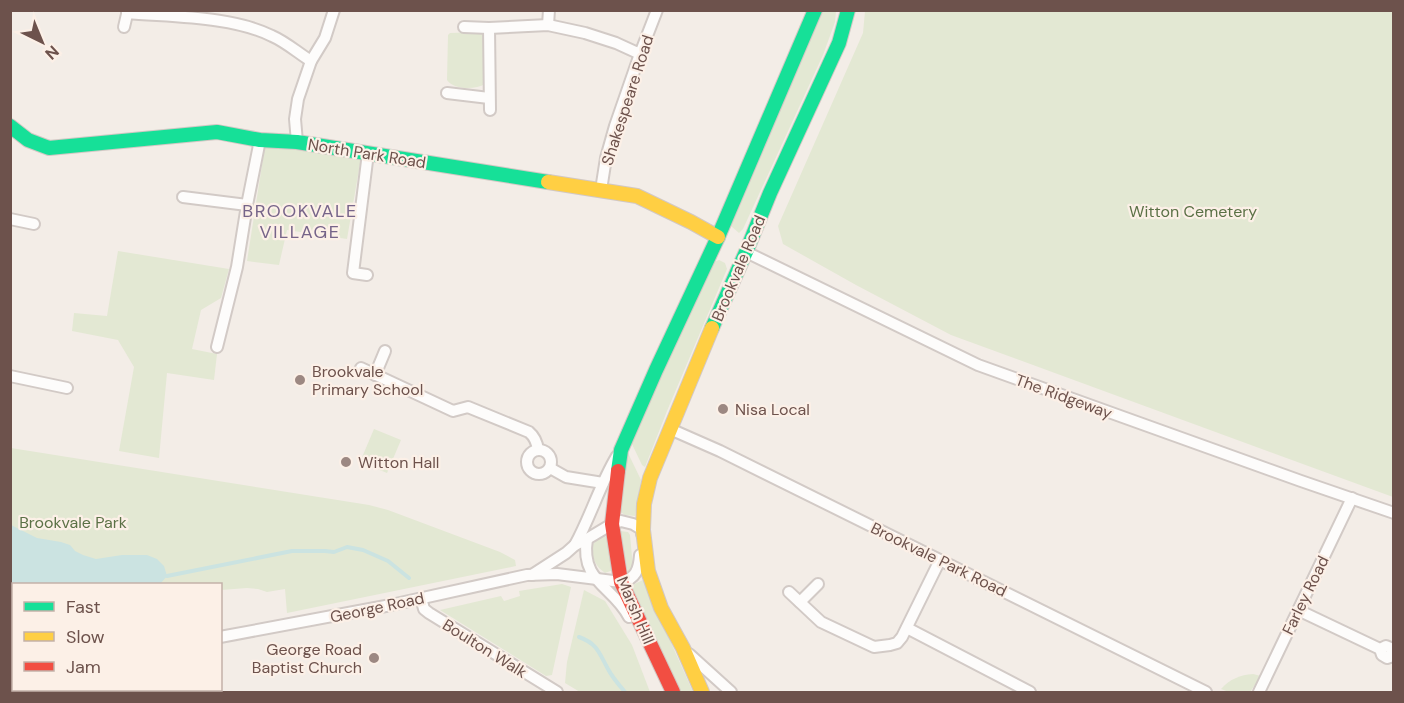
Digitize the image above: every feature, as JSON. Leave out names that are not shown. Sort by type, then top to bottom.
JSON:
[{"type":"main road","name":"Brookvale Road","points":[[643,530],[644,504],[651,478],[695,367],[732,244],[815,10]]},
{"type":"main road","name":"Brookvale Road","points":[[612,524],[621,450],[656,370],[732,244],[770,193],[839,43],[848,10]]},
{"type":"main road","name":"North Park Road","points":[[12,133],[49,148],[217,132],[260,140],[297,142],[637,196],[732,244]]},
{"type":"main road","name":"Marsh Hill","points":[[612,524],[621,582],[673,693]]},
{"type":"main road","name":"Marsh Hill","points":[[643,530],[648,571],[660,608],[683,648],[702,693]]},
{"type":"street","points":[[297,142],[295,119],[298,99],[311,62],[325,38],[334,10]]},
{"type":"street","points":[[548,25],[549,10]]},
{"type":"street","name":"Shakespeare Road","points":[[601,190],[606,158],[657,10]]},
{"type":"street","points":[[124,27],[127,12],[214,20],[246,26],[273,36],[311,62]]},
{"type":"street","points":[[464,27],[548,25],[585,33],[640,54]]},
{"type":"street","points":[[489,28],[490,110]]},
{"type":"street","points":[[447,93],[489,98]]},
{"type":"street","points":[[217,347],[237,267],[260,140]]},
{"type":"street","points":[[367,275],[352,273],[368,153]]},
{"type":"street","points":[[183,196],[248,205]]},
{"type":"street","points":[[10,219],[34,224]]},
{"type":"street","name":"The Ridgeway","points":[[732,244],[978,364],[1394,513]]},
{"type":"street","points":[[375,375],[386,351]]},
{"type":"street","points":[[361,368],[453,411],[468,407],[529,432],[534,436],[538,450]]},
{"type":"street","points":[[10,376],[67,388]]},
{"type":"street","name":"Brookvale Park Road","points":[[670,429],[720,451],[1206,693]]},
{"type":"street","points":[[538,450],[548,453],[551,460],[550,468],[539,474],[530,470],[527,460],[530,454],[538,450]]},
{"type":"street","points":[[575,545],[608,471],[621,450]]},
{"type":"street","points":[[550,468],[566,477],[603,483]]},
{"type":"street","name":"Farley Road","points":[[1259,693],[1352,498]]},
{"type":"street","points":[[612,524],[621,521],[643,530],[639,567],[634,576],[621,582]]},
{"type":"street","name":"George Road","points":[[532,574],[575,545],[612,524]]},
{"type":"street","points":[[587,539],[589,569],[595,579],[626,610],[641,637],[655,654]]},
{"type":"street","points":[[789,592],[827,626],[874,647],[885,646],[897,643],[902,637],[940,560]]},
{"type":"street","name":"George Road","points":[[222,637],[532,574],[557,574],[621,582]]},
{"type":"street","points":[[800,602],[818,584]]},
{"type":"street","name":"Boulton Walk","points":[[422,598],[424,609],[429,613],[557,693]]},
{"type":"street","points":[[1298,610],[1380,649]]},
{"type":"street","points":[[907,628],[1030,693]]},
{"type":"street","points":[[683,648],[731,693]]},
{"type":"green space","points":[[823,11],[836,11],[835,22],[823,55],[743,229],[739,233],[731,226]]},
{"type":"green space","name":"Witton Cemetery","points":[[865,11],[1393,11],[1393,497],[951,335],[783,244],[778,226],[863,33]]},
{"type":"green space","points":[[478,32],[485,36],[485,84],[470,88],[454,86],[447,80],[448,35]]},
{"type":"green space","points":[[265,146],[361,158],[347,239],[287,230],[279,265],[247,261]]},
{"type":"green space","points":[[118,251],[229,269],[221,298],[201,310],[192,349],[217,354],[214,380],[167,373],[159,458],[119,451],[134,367],[118,340],[72,331],[74,313],[107,316]]},
{"type":"green space","points":[[719,260],[725,263],[727,269],[645,467],[631,442],[714,262]]},
{"type":"green space","points":[[374,429],[401,440],[387,473],[360,462]]},
{"type":"green space","name":"Brookvale Park","points":[[11,448],[369,505],[500,552],[515,560],[516,566],[287,613],[285,589],[267,592],[247,588],[222,590],[222,583],[12,583],[11,662]]},
{"type":"green space","points":[[628,453],[641,480],[635,516],[625,515],[619,511]]},
{"type":"green space","points":[[620,531],[628,532],[630,535],[633,568],[628,573]]},
{"type":"green space","points":[[604,535],[613,570],[605,573],[595,562],[591,546]]},
{"type":"green space","points":[[643,580],[693,692],[677,692],[628,587]]},
{"type":"green space","points":[[562,584],[571,587],[552,675],[546,676],[440,610],[501,596],[504,601],[520,596],[519,591]]},
{"type":"green space","points":[[584,590],[605,601],[632,645],[650,692],[580,692],[565,683],[567,662]]},
{"type":"green space","points":[[1253,674],[1261,676],[1250,692],[1229,692],[1221,689],[1236,678]]},
{"type":"water","points":[[11,525],[37,538],[70,545],[75,551],[96,559],[122,555],[147,555],[157,559],[164,566],[167,576],[161,583],[12,583],[11,634]]},
{"type":"waterway","points":[[167,576],[292,551],[334,552],[347,547],[363,550],[388,561],[409,578]]},
{"type":"waterway","points":[[579,637],[597,650],[625,692]]},
{"type":"traffic: fast","points":[[618,471],[621,450],[718,237],[815,10]]},
{"type":"traffic: fast","points":[[712,328],[770,193],[839,43],[848,10]]},
{"type":"traffic: fast","points":[[10,126],[28,140],[49,148],[217,132],[260,140],[297,142],[548,182]]},
{"type":"traffic: slow","points":[[548,182],[637,196],[718,237]]},
{"type":"traffic: slow","points":[[702,692],[683,648],[661,608],[648,571],[643,530],[644,504],[650,478],[712,328]]},
{"type":"traffic: jam","points":[[618,471],[612,524],[621,582],[673,692]]},
{"type":"place","name":"Brookvale Primary School","points":[[300,380]]},
{"type":"place","name":"Nisa Local","points":[[723,409]]},
{"type":"place","name":"Witton Hall","points":[[346,462]]},
{"type":"place","name":"George Road Baptist Church","points":[[374,658]]},
{"type":"district","name":"BROOKVALE VILLAGE","points":[[300,221]]}]
